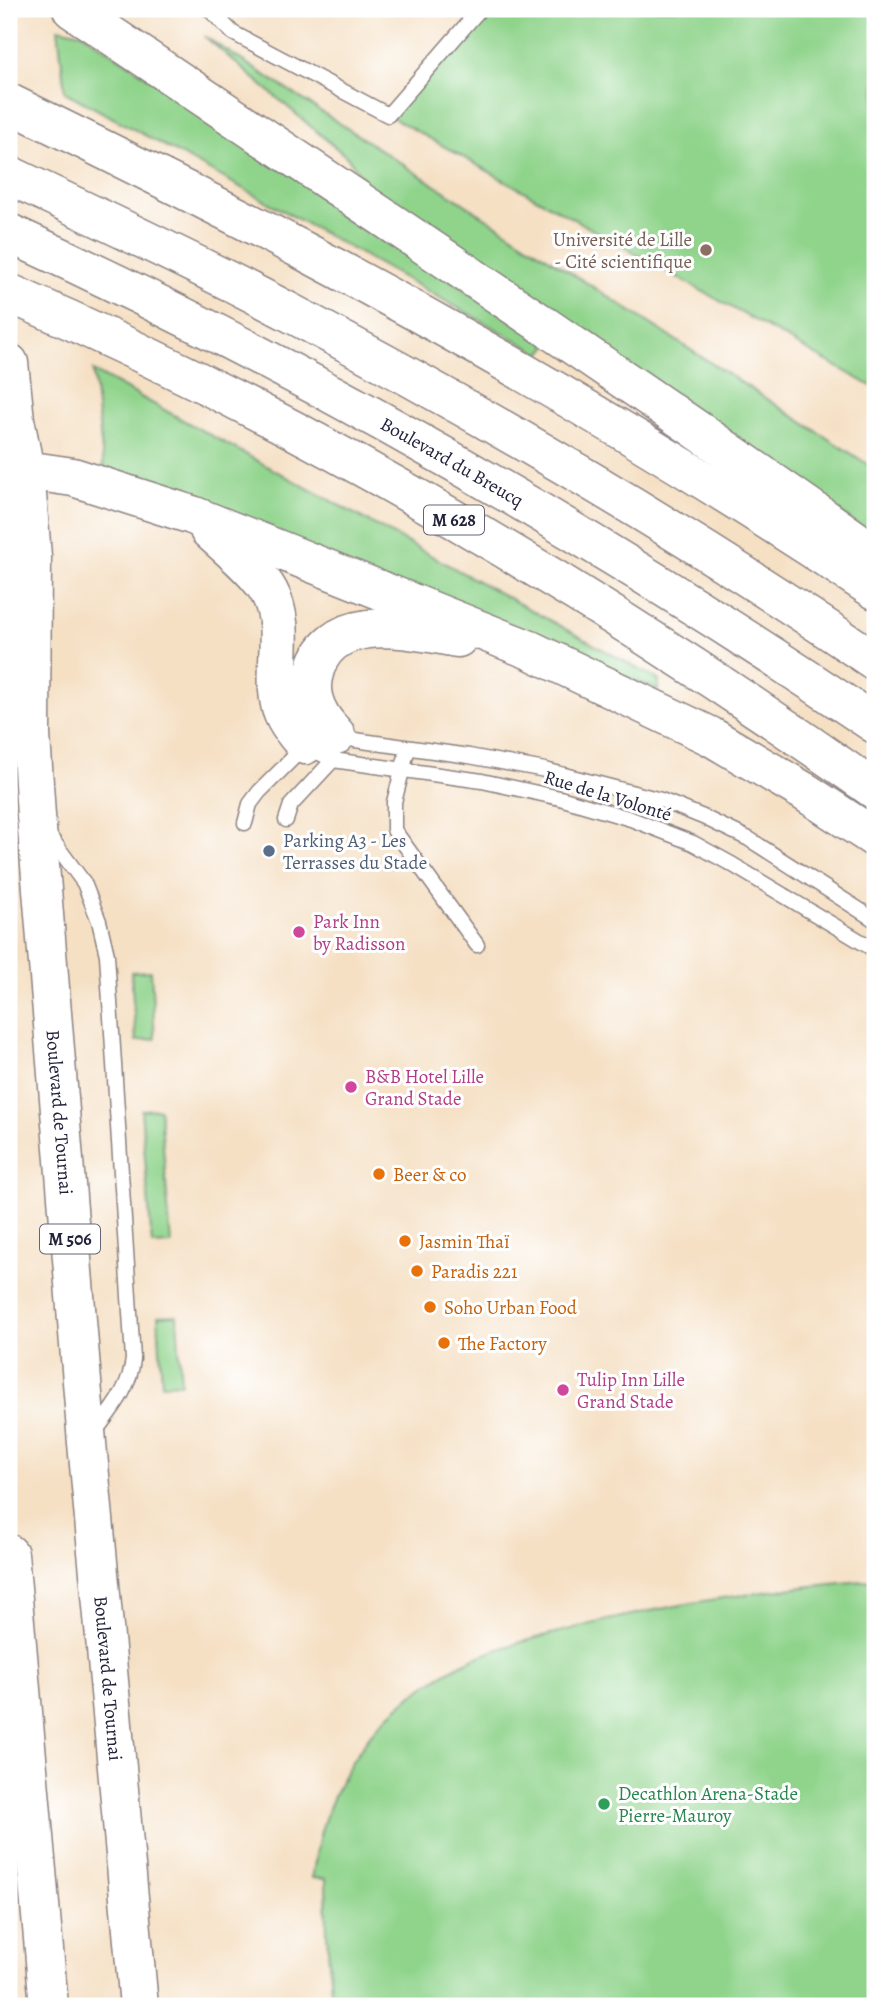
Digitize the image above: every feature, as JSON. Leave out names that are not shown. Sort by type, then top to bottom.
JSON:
[{"type":"main road","points":[[79,10],[648,396],[875,554]]},
{"type":"main road","points":[[9,103],[300,249],[538,380],[684,467],[875,590]]},
{"type":"main road","points":[[9,176],[107,220],[277,306],[466,408],[693,543],[875,661]]},
{"type":"main road","name":"Boulevard du Breucq","points":[[9,233],[237,344],[475,475],[683,598],[875,724]]},
{"type":"main road","name":"M 628","points":[[9,293],[76,322],[197,381],[333,452],[454,520],[705,675],[875,790]]},
{"type":"main road","name":"M 506","points":[[9,363],[17,469]]},
{"type":"main road","points":[[17,469],[73,477],[192,515],[530,650],[710,736],[805,792],[875,838]]},
{"type":"main road","name":"Boulevard de Tournai","points":[[17,469],[33,582],[30,693],[36,816],[87,1443],[139,2006]]},
{"type":"main road","points":[[192,515],[269,590],[276,609],[280,637],[280,705],[288,725],[324,747]]},
{"type":"main road","points":[[272,598],[288,617],[300,625],[344,636]]},
{"type":"main road","points":[[324,747],[320,716],[313,700],[311,684],[315,665],[334,642],[344,636],[376,628],[405,629],[530,650]]},
{"type":"main road","points":[[9,1554],[49,2006]]},
{"type":"lane","points":[[209,9],[233,33],[388,115],[480,9]]},
{"type":"lane","name":"Rue de la Volonté","points":[[324,747],[355,740],[469,755],[545,770],[661,800],[749,839],[875,920]]},
{"type":"lane","points":[[286,820],[290,805],[324,747]]},
{"type":"lane","points":[[245,824],[250,804],[259,792],[324,747]]},
{"type":"lane","name":"Rue de la Volonté","points":[[324,747],[401,770],[482,781],[547,795],[631,819],[693,843],[723,859],[875,950]]},
{"type":"lane","points":[[408,748],[394,802],[394,830],[477,945]]},
{"type":"lane","points":[[36,816],[83,883],[99,921],[107,955],[134,1351],[132,1373],[127,1387],[87,1443]]},
{"type":"green space","name":"Université de Lille ‐ Cité scientifique","points":[[481,9],[875,9],[875,388],[388,115]]},
{"type":"green space","points":[[58,28],[82,33],[548,345],[541,354],[65,92]]},
{"type":"green space","points":[[204,36],[869,465],[875,470],[875,537],[369,187],[348,158]]},
{"type":"green space","points":[[93,371],[659,680],[658,690],[104,470]]},
{"type":"green space","points":[[151,971],[155,1039],[136,1041],[131,972]]},
{"type":"green space","points":[[160,1109],[171,1244],[152,1245],[141,1110]]},
{"type":"green space","points":[[177,1315],[181,1383],[162,1384],[158,1316]]},
{"type":"green space","name":"Decathlon Arena-Stade Pierre-Mauroy","points":[[875,1580],[875,2006],[332,2006],[326,1879],[312,1878],[321,1831],[340,1784],[359,1750],[375,1729],[413,1695],[470,1660],[557,1632],[694,1603],[802,1587]]},
{"type":"place","name":"Université de Lille ‐ Cité scientifique","points":[[706,250]]},
{"type":"place","name":"Parking A3 - Les Terrasses du Stade","points":[[269,851]]},
{"type":"place","name":"Park Inn by Radisson","points":[[299,932]]},
{"type":"place","name":"B&B Hotel Lille Grand Stade","points":[[351,1087]]},
{"type":"place","name":"Beer & co","points":[[379,1174]]},
{"type":"place","name":"Jasmin Thaï","points":[[405,1241]]},
{"type":"place","name":"Paradis 221","points":[[417,1271]]},
{"type":"place","name":"Soho Urban Food","points":[[430,1307]]},
{"type":"place","name":"The Factory","points":[[444,1343]]},
{"type":"place","name":"Tulip Inn Lille Grand Stade","points":[[563,1390]]},
{"type":"place","name":"Decathlon Arena-Stade Pierre-Mauroy","points":[[604,1804]]}]
